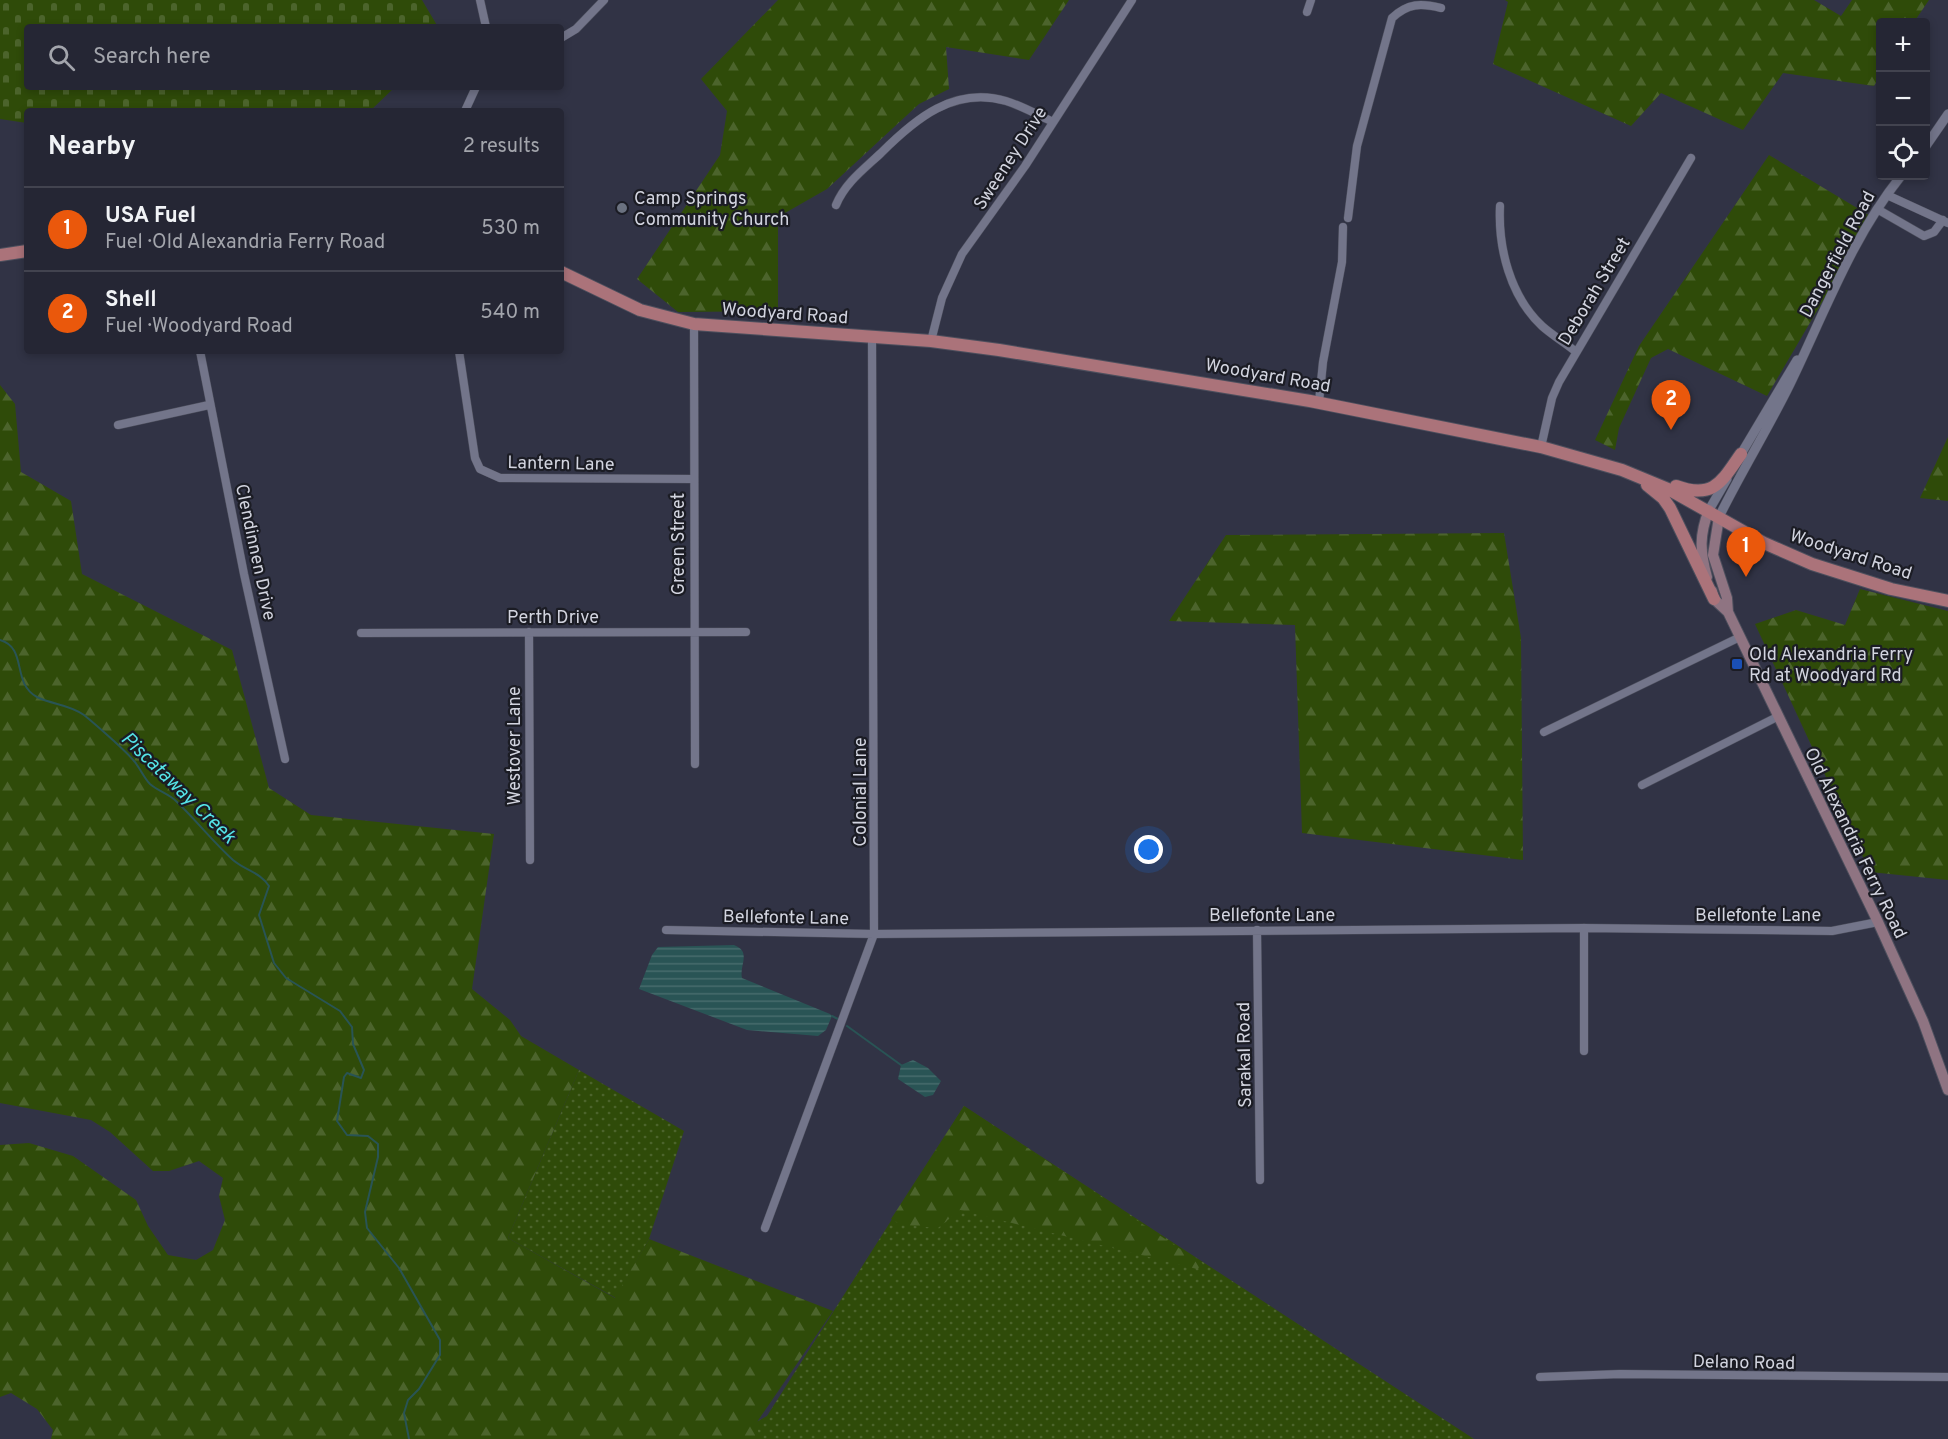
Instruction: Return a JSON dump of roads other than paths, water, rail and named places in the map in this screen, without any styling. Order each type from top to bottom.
[{"type":"main road","points":[[0,255],[24,251]]},
{"type":"main road","name":"Woodyard Road","points":[[564,273],[640,310],[694,324],[931,341],[1173,376],[1319,402],[1541,447],[1631,474],[1714,514],[1764,543],[1812,564],[1891,589],[1948,601]]},
{"type":"main road","points":[[1631,474],[1695,492],[1703,491],[1723,480],[1741,454]]},
{"type":"main road","points":[[1631,474],[1663,498],[1670,508],[1714,599]]},
{"type":"main road","points":[[1714,514],[1703,526],[1700,547],[1714,599]]},
{"type":"main road","name":"Old Alexandria Ferry Road","points":[[1714,514],[1713,555],[1727,598],[1728,612]]},
{"type":"main road","name":"Old Alexandria Ferry Road","points":[[1714,599],[1728,612],[1878,922],[1923,1021],[1948,1090]]},
{"type":"street","points":[[480,0],[485,24]]},
{"type":"street","points":[[564,36],[576,29],[604,0]]},
{"type":"street","name":"Sweeney Drive","points":[[931,341],[942,298],[962,254],[1053,122],[1132,0]]},
{"type":"street","points":[[1307,12],[1311,0]]},
{"type":"street","points":[[1347,218],[1357,146],[1392,18],[1408,6],[1421,3],[1441,8]]},
{"type":"street","points":[[466,108],[475,90]]},
{"type":"street","points":[[836,205],[843,189],[905,130],[934,108],[958,100],[982,98],[1006,101],[1053,122]]},
{"type":"street","points":[[1930,140],[1948,114]]},
{"type":"street","name":"Deborah Street","points":[[1541,447],[1554,391],[1575,351],[1691,158]]},
{"type":"street","name":"Dangerfield Road","points":[[1714,514],[1775,413],[1805,349],[1877,210],[1898,180]]},
{"type":"street","points":[[1877,210],[1924,236],[1934,232],[1945,221],[1887,195]]},
{"type":"street","points":[[1500,206],[1499,226],[1503,251],[1518,295],[1541,325],[1575,351]]},
{"type":"street","points":[[1319,402],[1328,331],[1342,262],[1343,227]]},
{"type":"street","name":"Green Street","points":[[694,324],[695,764]]},
{"type":"street","name":"Colonial Lane","points":[[765,1228],[874,934],[872,337]]},
{"type":"street","name":"Dangerfield Road","points":[[1714,514],[1741,454],[1788,372],[1805,349]]},
{"type":"street","name":"Clendinnen Drive","points":[[200,354],[209,405],[285,759]]},
{"type":"street","name":"Lantern Lane","points":[[459,354],[475,458],[486,473],[500,478],[693,479]]},
{"type":"street","points":[[118,425],[209,405]]},
{"type":"street","name":"Westover Lane","points":[[529,632],[530,860]]},
{"type":"street","name":"Perth Drive","points":[[361,633],[746,632]]},
{"type":"street","points":[[1544,732],[1740,637]]},
{"type":"street","points":[[1642,785],[1777,717]]},
{"type":"street","name":"Bellefonte Lane","points":[[666,930],[874,934],[1584,928],[1832,931],[1878,922]]},
{"type":"street","points":[[1584,928],[1584,1051]]},
{"type":"street","name":"Sarakal Road","points":[[1257,930],[1260,1180]]},
{"type":"street","name":"Delano Road","points":[[1540,1377],[1620,1374],[1948,1377]]},
{"type":"waterway","name":"Piscataway Creek","points":[[0,640],[9,644],[14,650],[21,675],[29,691],[37,697],[84,715],[130,756],[150,784],[176,801],[233,860],[265,881],[269,886],[259,915],[274,963],[286,978],[340,1011],[352,1027],[353,1044],[364,1070],[361,1078],[347,1073],[344,1077],[337,1121],[347,1135],[368,1136],[378,1144],[378,1157],[365,1212],[367,1228],[399,1268],[440,1340],[440,1355],[419,1389],[408,1400],[404,1413],[409,1439]]},
{"type":"waterway","points":[[832,1016],[838,1019]]},
{"type":"waterway","points":[[847,1026],[901,1065]]},
{"type":"place","name":"Camp Springs Community Church","points":[[622,208]]},
{"type":"place","name":"Shell","points":[[1671,430]]},
{"type":"place","name":"USA Fuel","points":[[1746,577]]},
{"type":"place","name":"Old Alexandria Ferry Rd at Woodyard Rd","points":[[1737,664]]}]
